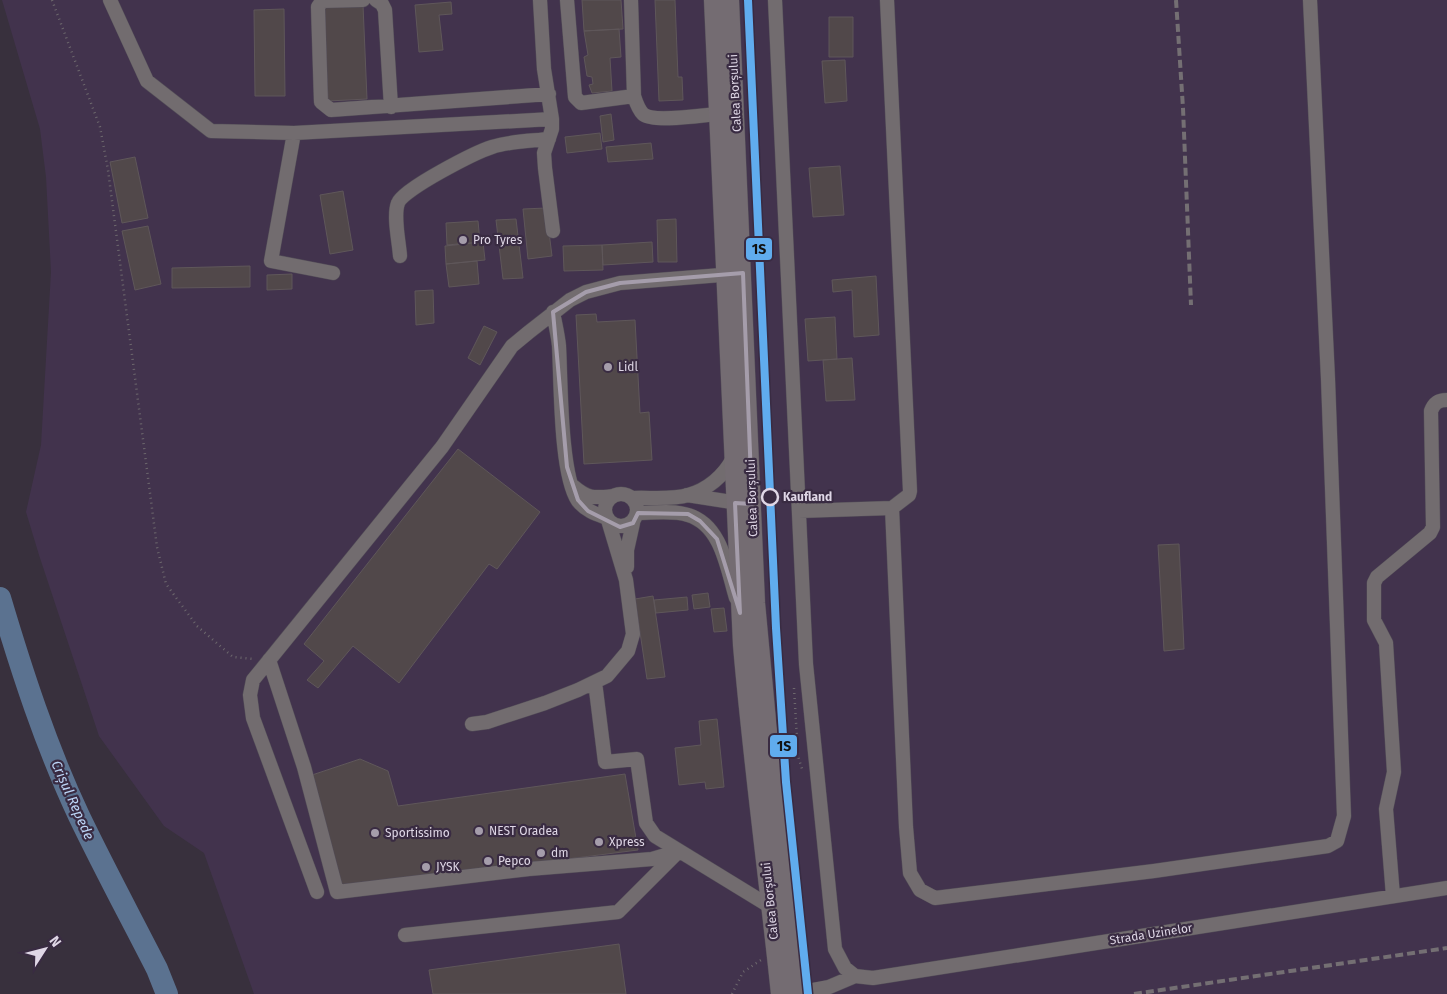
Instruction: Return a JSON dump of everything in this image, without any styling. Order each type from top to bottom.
[{"type":"main road","name":"Calea Borșului","points":[[713,0],[718,114],[734,274],[744,504],[772,785],[797,994]]},
{"type":"main road","name":"Calea Borșului","points":[[730,0],[734,274],[733,458],[744,504],[740,613],[749,725],[780,994]]},
{"type":"street","points":[[110,0],[147,81],[211,131],[294,133],[552,119]]},
{"type":"street","points":[[363,0],[322,1],[318,7],[321,102],[330,110],[549,94]]},
{"type":"street","points":[[376,0],[382,4],[385,10],[391,107]]},
{"type":"street","points":[[540,0],[544,69],[552,119],[549,139],[544,153],[544,168],[553,231]]},
{"type":"street","points":[[567,0],[575,97],[581,103],[634,96]]},
{"type":"street","points":[[631,0],[634,96],[639,109],[645,116],[656,118],[718,114]]},
{"type":"street","points":[[775,0],[806,664],[835,949],[845,968],[855,976],[829,987],[797,994]]},
{"type":"street","points":[[799,511],[892,508],[910,491],[887,0]]},
{"type":"street","points":[[892,508],[907,836],[910,873],[920,890],[935,898],[1154,871],[1328,846],[1337,841],[1344,816],[1327,369],[1310,0]]},
{"type":"street","points":[[294,133],[270,261],[333,273]]},
{"type":"street","points":[[400,256],[396,211],[398,200],[472,154],[494,146],[549,139]]},
{"type":"street","points":[[317,892],[253,718],[250,695],[253,680],[442,447],[512,346],[553,312],[586,292],[620,283],[734,274]]},
{"type":"street","points":[[553,312],[559,343],[564,437],[569,482],[578,500],[588,511],[608,519],[620,527],[624,527],[635,518],[668,513],[688,514],[709,527],[717,539],[740,613]]},
{"type":"street","points":[[1392,896],[1386,809],[1394,772],[1386,643],[1374,620],[1374,583],[1377,577],[1430,533],[1433,526],[1431,411],[1433,404],[1440,400],[1447,400]]},
{"type":"street","points":[[687,495],[710,484],[720,476],[733,458]]},
{"type":"street","points":[[569,482],[583,494],[593,498],[623,494],[636,502],[635,518],[627,550],[626,580]]},
{"type":"street","points":[[632,498],[687,495],[744,504]]},
{"type":"street","points":[[472,724],[487,722],[545,703],[595,682],[607,676],[620,663],[628,651],[633,634],[626,580],[605,510],[606,504],[613,496]]},
{"type":"street","points":[[268,660],[304,767],[337,892],[529,869],[652,859],[679,851]]},
{"type":"street","points":[[595,682],[604,762],[637,759],[646,823],[655,836],[771,907]]},
{"type":"street","points":[[405,935],[618,912],[679,851]]},
{"type":"street","name":"Strada Uzinelor","points":[[855,976],[873,978],[1447,888]]},
{"type":"path","points":[[52,0],[100,127],[110,189],[157,547],[166,584],[197,626],[233,657],[268,660]]},
{"type":"path","points":[[732,994],[743,972],[776,952]]},
{"type":"highlighted area","points":[[743,273],[752,504],[735,503],[740,613],[717,539],[700,521],[688,514],[638,513],[633,523],[620,527],[588,511],[578,500],[567,467],[553,312],[586,292],[620,283]]},
{"type":"shaded area","points":[[2,0],[1447,0],[1447,994],[254,994],[204,853],[164,826],[99,736],[26,512],[41,445],[51,272],[46,177],[40,129]]},
{"type":"building","points":[[582,0],[621,0],[623,29],[584,31]]},
{"type":"building","points":[[655,0],[675,0],[678,77],[682,77],[683,100],[659,101]]},
{"type":"building","points":[[451,2],[452,14],[439,15],[443,50],[419,52],[415,5]]},
{"type":"building","points":[[363,5],[367,99],[328,101],[324,7]]},
{"type":"building","points":[[284,9],[285,96],[255,96],[254,10]]},
{"type":"building","points":[[829,17],[853,17],[853,57],[829,57]]},
{"type":"building","points":[[619,29],[621,57],[610,58],[612,91],[592,93],[589,85],[593,84],[592,77],[587,76],[584,57],[588,55],[584,31]]},
{"type":"building","points":[[845,60],[847,101],[825,103],[822,61]]},
{"type":"building","points":[[611,114],[614,140],[603,142],[600,116]]},
{"type":"building","points":[[600,133],[602,149],[567,153],[565,137]]},
{"type":"building","points":[[651,143],[653,159],[608,162],[606,147]]},
{"type":"building","points":[[135,157],[148,218],[122,223],[110,162]]},
{"type":"building","points":[[840,166],[844,215],[813,217],[809,168]]},
{"type":"building","points":[[343,191],[353,250],[330,254],[320,195]]},
{"type":"building","points":[[546,208],[552,256],[528,259],[523,209]]},
{"type":"building","points":[[516,219],[523,278],[503,279],[496,220]]},
{"type":"building","points":[[676,219],[677,262],[658,262],[657,220]]},
{"type":"building","points":[[478,221],[480,242],[447,245],[446,223]]},
{"type":"building","points":[[148,226],[161,284],[135,290],[122,231]]},
{"type":"building","points":[[483,242],[485,260],[446,264],[445,246]]},
{"type":"building","points":[[652,242],[653,262],[603,265],[602,245]]},
{"type":"building","points":[[602,245],[603,270],[564,271],[563,246]]},
{"type":"building","points":[[477,261],[479,284],[449,287],[446,264]]},
{"type":"building","points":[[250,266],[250,287],[172,288],[172,268]]},
{"type":"building","points":[[292,274],[292,289],[267,290],[267,275]]},
{"type":"building","points":[[876,276],[879,335],[854,337],[852,290],[833,292],[832,280]]},
{"type":"building","points":[[433,290],[434,323],[416,325],[415,291]]},
{"type":"building","name":"Lidl","points":[[596,314],[597,322],[635,320],[640,413],[649,412],[652,460],[584,464],[576,315]]},
{"type":"building","points":[[835,317],[837,359],[808,361],[805,319]]},
{"type":"building","points":[[484,326],[497,332],[480,365],[468,358]]},
{"type":"building","points":[[852,358],[855,400],[826,401],[823,360]]},
{"type":"building","points":[[458,449],[540,512],[497,569],[489,564],[399,683],[353,646],[318,688],[307,680],[324,661],[304,644]]},
{"type":"building","points":[[1179,544],[1184,649],[1164,651],[1158,545]]},
{"type":"building","points":[[708,593],[710,607],[694,609],[692,595]]},
{"type":"building","points":[[653,596],[665,677],[647,679],[635,599]]},
{"type":"building","points":[[687,597],[688,610],[656,613],[654,600]]},
{"type":"building","points":[[724,608],[727,631],[714,632],[711,609]]},
{"type":"building","points":[[717,719],[724,787],[706,789],[705,782],[679,785],[675,748],[701,745],[699,721]]},
{"type":"building","name":"NEST Oradea","points":[[360,759],[388,771],[398,806],[625,774],[638,850],[340,888],[309,776]]},
{"type":"building","points":[[619,944],[626,994],[433,994],[429,970]]},
{"type":"waterway","name":"Crișul Repede","points":[[0,598],[35,709],[67,790],[98,855],[157,969],[167,994]]},
{"type":"railway","points":[[1176,0],[1183,108],[1191,305]]},
{"type":"railway","points":[[1134,994],[1447,948]]},
{"type":"transit line","name":"1S","points":[[748,0],[776,628],[786,782],[808,994]]},
{"type":"place","name":"Pro Tyres","points":[[463,240]]},
{"type":"place","name":"Lidl","points":[[608,367]]},
{"type":"place","name":"Kaufland","points":[[770,497]]},
{"type":"place","name":"NEST Oradea","points":[[479,831]]},
{"type":"place","name":"Sportissimo","points":[[375,833]]},
{"type":"place","name":"Xpress","points":[[599,842]]},
{"type":"place","name":"dm","points":[[541,853]]},
{"type":"place","name":"Pepco","points":[[488,861]]},
{"type":"place","name":"JYSK","points":[[426,867]]}]
